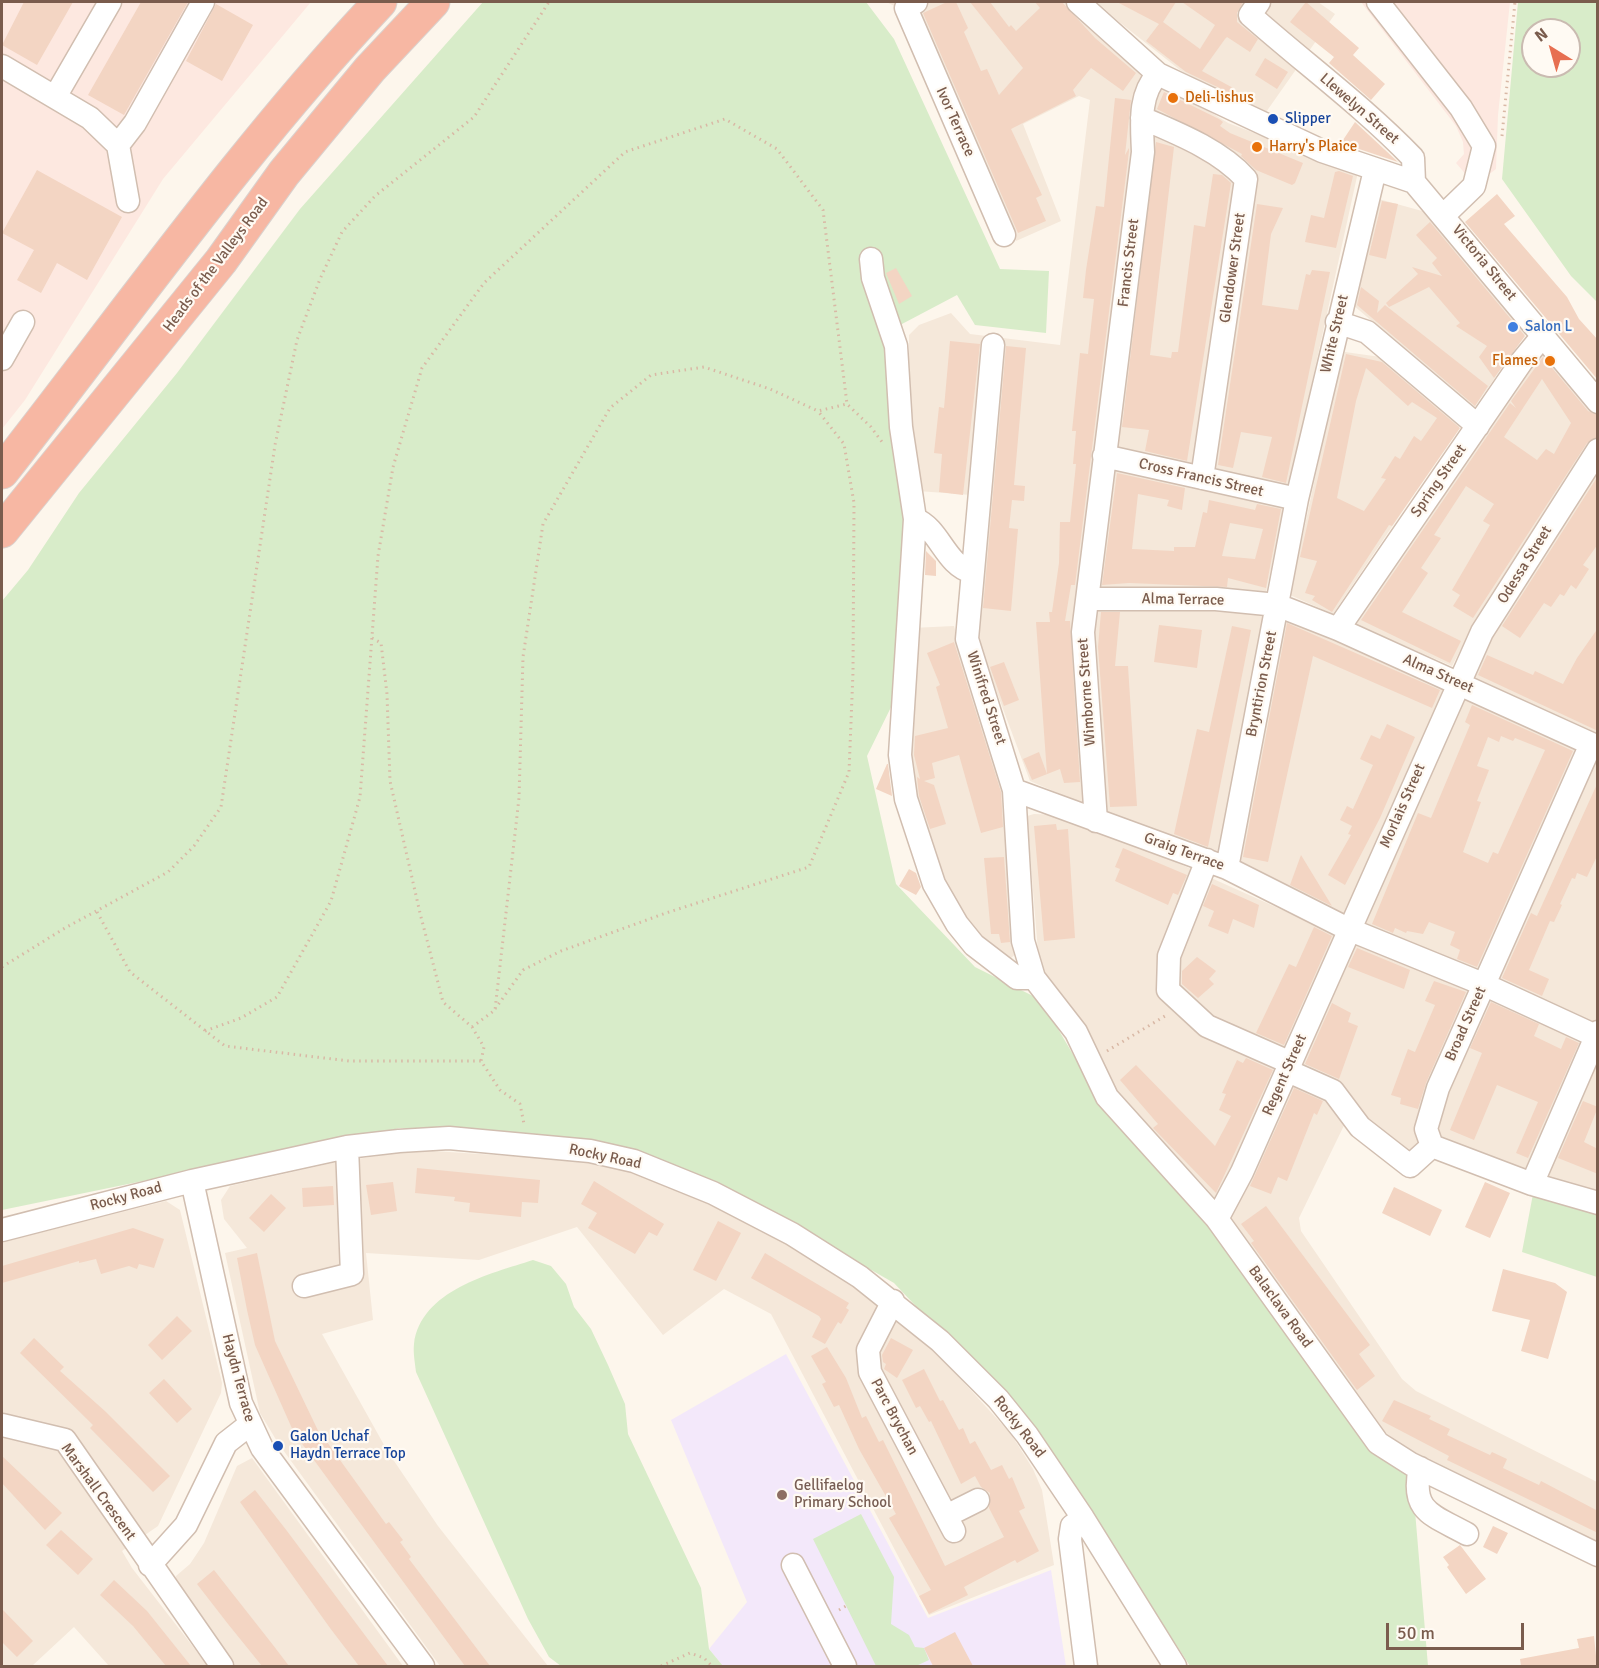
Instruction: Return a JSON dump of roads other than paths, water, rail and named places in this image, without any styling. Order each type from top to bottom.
[{"type":"highway","points":[[2,472],[196,218],[300,90],[380,2]]},
{"type":"highway","name":"Heads of the Valleys Road","points":[[2,531],[214,270],[284,173],[370,69],[434,2]]},
{"type":"street","points":[[55,97],[110,2]]},
{"type":"street","points":[[118,145],[135,123],[203,2]]},
{"type":"street","points":[[1078,2],[1158,74],[1322,152],[1414,182]]},
{"type":"street","name":"Llewelyn Street","points":[[1259,2],[1250,15],[1378,122],[1413,158],[1414,182]]},
{"type":"street","points":[[1378,2],[1461,108],[1484,146],[1474,186],[1444,215]]},
{"type":"street","name":"Ivor Terrace","points":[[911,5],[1004,235]]},
{"type":"street","points":[[2,66],[90,118],[118,145],[128,201]]},
{"type":"street","name":"Francis Street","points":[[1104,456],[1143,152],[1142,118],[1145,95],[1158,74]]},
{"type":"street","name":"Glendower Street","points":[[1142,118],[1172,131],[1231,164],[1246,179],[1202,478]]},
{"type":"street","name":"White Street","points":[[1298,499],[1337,322],[1375,170]]},
{"type":"street","name":"Victoria Street","points":[[1414,182],[1444,215],[1598,402]]},
{"type":"street","points":[[872,259],[873,278],[896,346],[901,427],[915,519],[900,755],[906,800],[934,884],[957,924],[974,945],[1017,978],[1034,978]]},
{"type":"street","points":[[2,359],[23,322]]},
{"type":"street","points":[[1337,322],[1367,332],[1478,426]]},
{"type":"street","name":"Spring Street","points":[[1338,629],[1522,361],[1536,344],[1545,338]]},
{"type":"street","name":"Winifred Street","points":[[993,345],[967,639],[1014,790],[1023,941],[1034,978]]},
{"type":"street","name":"Odessa Street","points":[[1458,683],[1482,632],[1598,450]]},
{"type":"street","name":"Cross Francis Street","points":[[1104,456],[1298,499]]},
{"type":"street","name":"Wimborne Street","points":[[1096,821],[1083,632],[1104,456]]},
{"type":"street","name":"Bryntirion Street","points":[[1298,499],[1277,605],[1217,864],[1169,956],[1168,990],[1207,1026],[1333,1091],[1360,1127],[1410,1166],[1432,1146]]},
{"type":"street","points":[[915,519],[924,523],[960,569],[972,572]]},
{"type":"street","name":"Alma Terrace","points":[[1088,599],[1216,599],[1277,605]]},
{"type":"street","name":"Alma Street","points":[[1277,605],[1338,629],[1594,745]]},
{"type":"street","name":"Morlais Street","points":[[1348,929],[1458,683]]},
{"type":"street","name":"Broad Street","points":[[1432,1146],[1426,1129],[1438,1088],[1483,984],[1594,745]]},
{"type":"street","name":"Graig Terrace","points":[[1014,790],[1217,864],[1348,929],[1483,984],[1597,1035]]},
{"type":"street","name":"Regent Street","points":[[1217,1219],[1242,1172],[1348,929]]},
{"type":"street","name":"Balaclava Road","points":[[1034,978],[1076,1032],[1107,1097],[1217,1219],[1378,1443],[1420,1468],[1598,1555]]},
{"type":"street","points":[[1532,1184],[1597,1035]]},
{"type":"street","name":"Rocky Road","points":[[2,1230],[192,1181],[347,1147],[449,1138],[590,1151],[634,1161],[676,1177],[752,1212],[792,1234],[893,1301],[940,1341],[998,1399],[1040,1453],[1175,1666]]},
{"type":"street","points":[[1432,1146],[1532,1184],[1598,1203]]},
{"type":"street","points":[[304,1286],[352,1274],[347,1147]]},
{"type":"street","name":"Haydn Terrace","points":[[192,1181],[241,1403],[249,1425],[262,1448],[423,1666]]},
{"type":"street","name":"Parc Brychan","points":[[893,1301],[867,1350],[870,1372],[950,1523],[978,1500]]},
{"type":"street","name":"Marshall Crescent","points":[[2,1425],[65,1440],[222,1666]]},
{"type":"street","points":[[150,1565],[186,1525],[226,1443],[249,1425]]},
{"type":"street","points":[[1420,1468],[1416,1491],[1425,1510],[1467,1534]]},
{"type":"street","points":[[1083,1518],[1072,1526],[1070,1539],[1086,1666]]},
{"type":"street","points":[[793,1565],[845,1666]]},
{"type":"place","name":"Deli-lishus","points":[[1173,98]]},
{"type":"place","name":"Slipper","points":[[1273,119]]},
{"type":"place","name":"Harry's Plaice","points":[[1257,147]]},
{"type":"place","name":"Salon L","points":[[1513,327]]},
{"type":"place","name":"Flames","points":[[1550,361]]},
{"type":"place","name":"Galon Uchaf Haydn Terrace Top","points":[[278,1446]]},
{"type":"place","name":"Gellifaelog Primary School","points":[[782,1495]]}]
